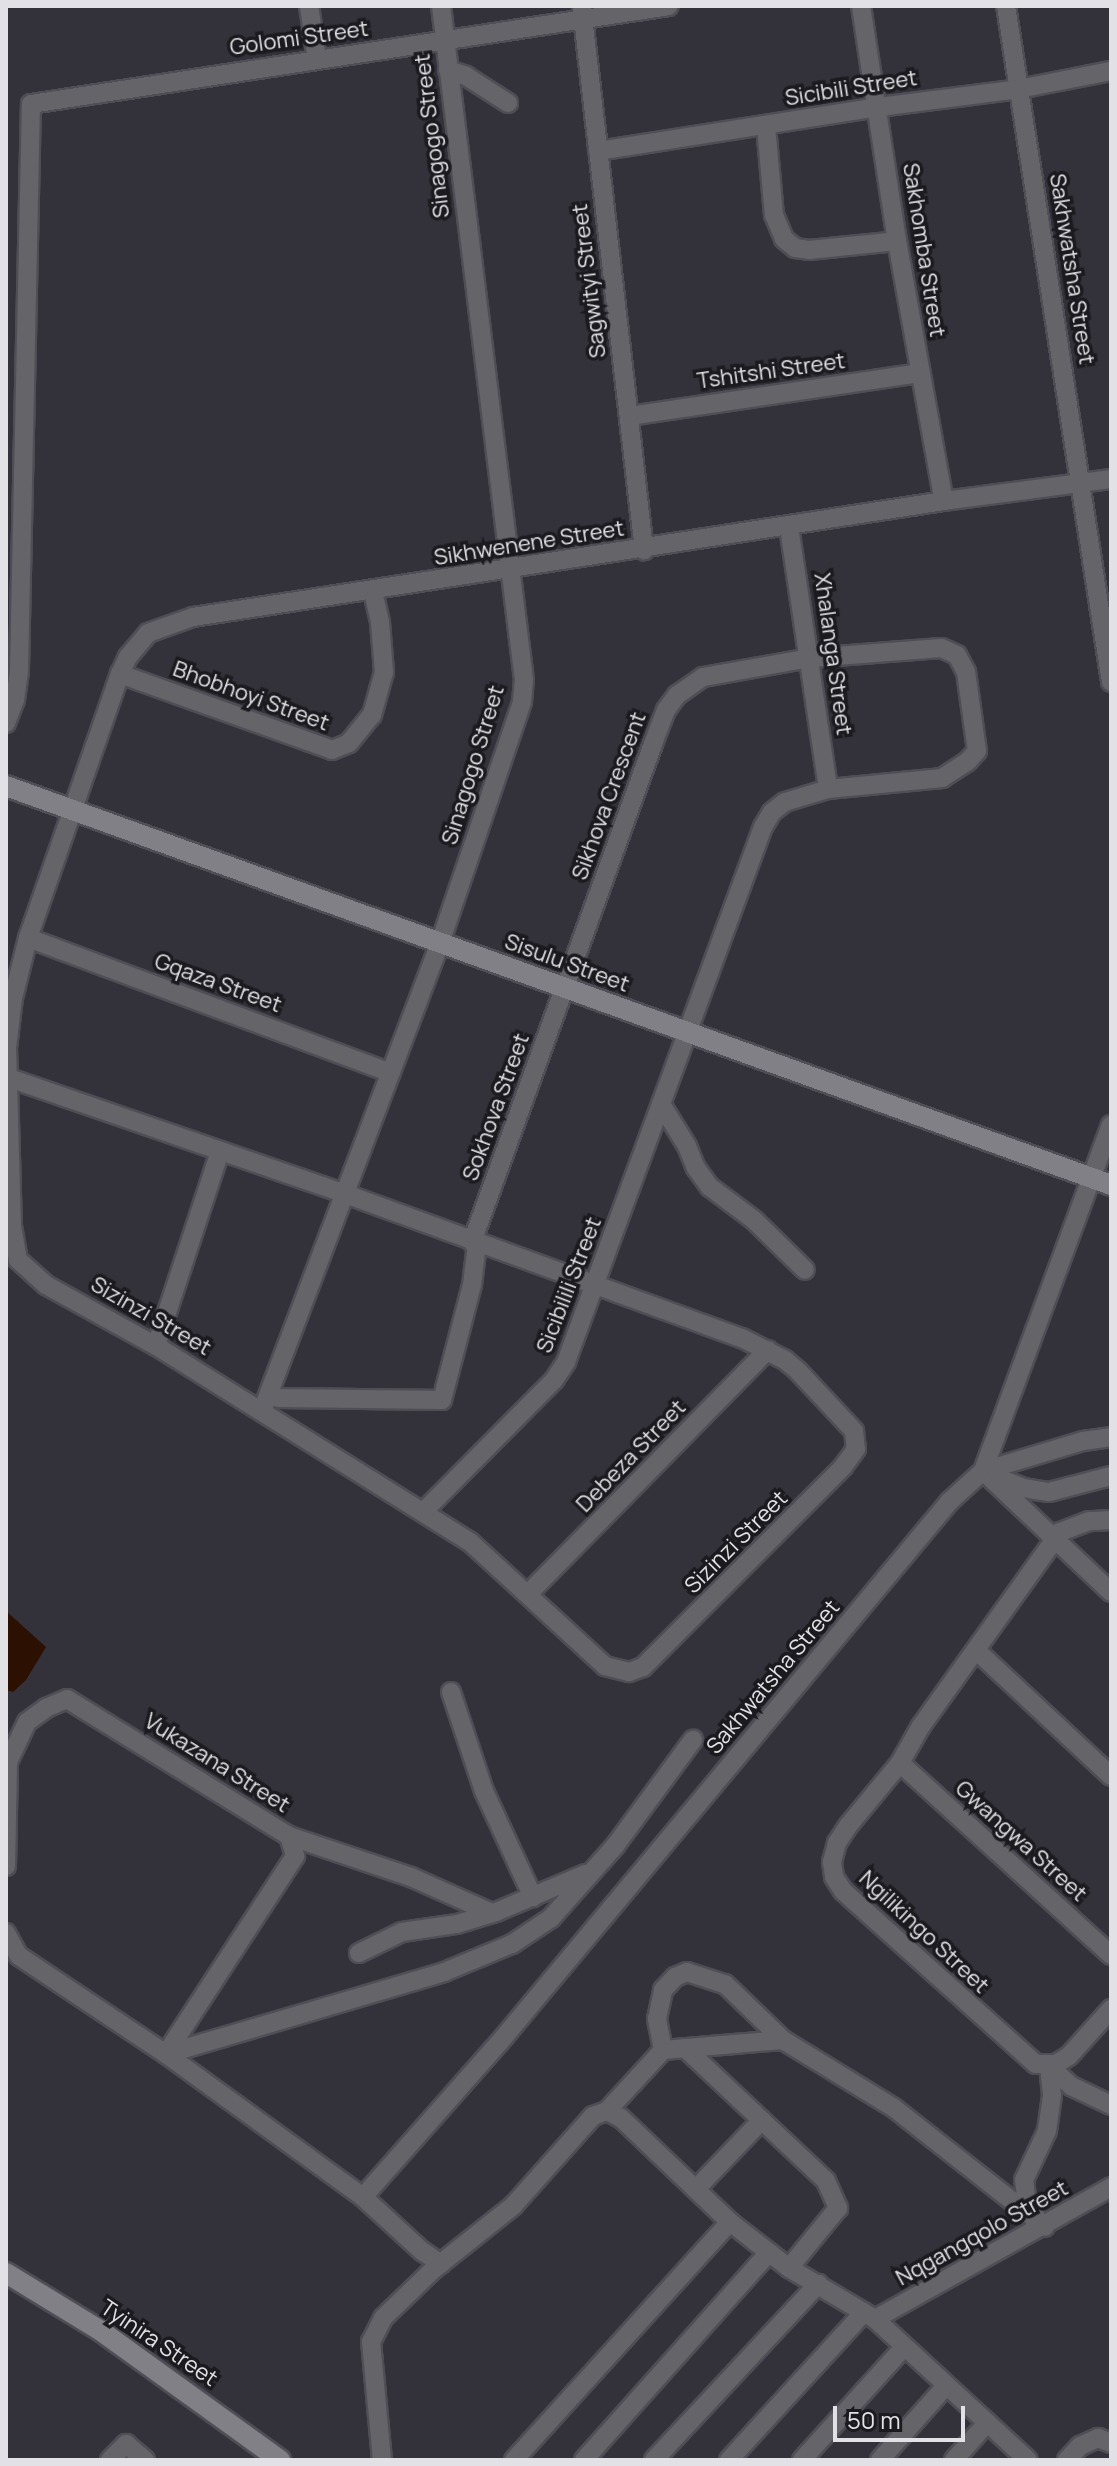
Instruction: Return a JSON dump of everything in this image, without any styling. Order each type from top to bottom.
[{"type":"street","points":[[309,6],[317,59]]},
{"type":"street","name":"Sinagogo Street","points":[[262,1411],[440,943],[522,702],[524,680],[441,6]]},
{"type":"street","name":"Golomi Street","points":[[6,723],[18,688],[31,104],[445,42],[582,12],[669,6]]},
{"type":"street","name":"Sakhomba Street","points":[[861,6],[919,373],[944,501]]},
{"type":"street","name":"Sakhwatsha Street","points":[[1006,6],[1111,682]]},
{"type":"street","name":"Sagwityi Street","points":[[582,12],[644,550]]},
{"type":"street","points":[[448,70],[466,76],[508,103]]},
{"type":"street","name":"Sicibili Street","points":[[598,151],[879,107],[1019,89],[1111,71]]},
{"type":"street","points":[[766,126],[774,215],[784,239],[795,248],[809,250],[897,241]]},
{"type":"street","name":"Tshitshi Street","points":[[629,416],[919,373]]},
{"type":"street","name":"Sikhwenene Street","points":[[73,809],[120,674],[138,643],[159,626],[193,617],[373,592],[944,501],[1111,479]]},
{"type":"street","name":"Xhalanga Street","points":[[789,527],[828,789]]},
{"type":"street","name":"Bhobhoyi Street","points":[[120,674],[332,750],[349,743],[372,715],[384,672],[380,622],[373,592]]},
{"type":"street","name":"Sikhova Crescent","points":[[565,988],[662,721],[677,695],[703,677],[810,658],[941,648],[957,655],[966,672],[977,751],[968,761],[942,778],[828,789],[785,802],[772,812],[763,827],[688,1032]]},
{"type":"street","name":"Sisulu Street","points":[[6,786],[1101,1182]]},
{"type":"street","name":"Sizinzi Street","points":[[9,1078],[343,1193],[768,1350],[798,1371],[854,1431],[856,1449],[832,1478],[643,1667],[629,1672],[605,1666],[498,1564],[424,1511],[156,1346],[46,1285],[18,1260],[12,1227],[9,1078],[9,1027],[28,938],[73,809]]},
{"type":"street","name":"Gqaza Street","points":[[28,938],[391,1073]]},
{"type":"street","name":"Sokhova Street","points":[[278,1398],[442,1400],[472,1285],[474,1243],[565,988]]},
{"type":"street","name":"Sicibilili Street","points":[[424,1511],[554,1380],[566,1362],[688,1032]]},
{"type":"street","points":[[661,1104],[710,1187],[754,1220],[805,1270]]},
{"type":"street","name":"Sakhwatsha Street","points":[[363,2197],[499,2043],[950,1501],[983,1471],[1101,1182],[1111,1125]]},
{"type":"street","points":[[156,1346],[220,1151]]},
{"type":"street","name":"Debeza Street","points":[[528,1594],[768,1350]]},
{"type":"street","points":[[983,1471],[1083,1441],[1111,1437]]},
{"type":"street","points":[[983,1471],[1023,1488],[1049,1492],[1111,1476]]},
{"type":"street","points":[[983,1471],[1111,1592]]},
{"type":"street","points":[[1056,1541],[1060,1532],[1089,1521],[1111,1520]]},
{"type":"street","name":"Ngilikingo Street","points":[[1049,2066],[1036,2064],[1023,2056],[843,1891],[834,1877],[832,1862],[837,1843],[900,1763],[921,1726],[1056,1541]]},
{"type":"street","points":[[977,1651],[1111,1776]]},
{"type":"street","points":[[451,1692],[484,1791],[533,1897]]},
{"type":"street","name":"Vukazana Street","points":[[6,1866],[8,1762],[27,1722],[67,1699],[289,1836],[295,1856],[166,2054]]},
{"type":"street","points":[[166,2054],[444,1972],[512,1944],[551,1918],[597,1866],[693,1740]]},
{"type":"street","name":"Gwangwa Street","points":[[900,1763],[1111,1955]]},
{"type":"street","points":[[289,1836],[411,1877],[492,1913]]},
{"type":"street","points":[[359,1953],[402,1932],[457,1924],[492,1913],[597,1866]]},
{"type":"street","points":[[6,1933],[19,1956],[166,2054],[363,2197],[441,2264]]},
{"type":"street","points":[[663,2050],[657,2019],[663,1990],[675,1977],[687,1972],[725,1984],[783,2040],[894,2108],[1045,2227]]},
{"type":"street","points":[[1049,2066],[1069,2056],[1111,2009]]},
{"type":"street","points":[[382,2460],[371,2342],[383,2318],[441,2264],[513,2206],[593,2116],[607,2111],[663,2050],[783,2040]]},
{"type":"street","points":[[685,2048],[826,2181],[838,2208],[789,2268]]},
{"type":"street","points":[[1049,2066],[1071,2086],[1111,2105]]},
{"type":"street","points":[[1045,2227],[1027,2207],[1024,2180],[1047,2131],[1052,2095],[1049,2066]]},
{"type":"street","points":[[607,2111],[621,2118],[730,2222],[789,2268],[870,2316],[1028,2460]]},
{"type":"street","points":[[696,2189],[762,2120]]},
{"type":"street","name":"Nqgangqolo Street","points":[[729,2460],[870,2316],[1045,2227],[1111,2187]]},
{"type":"street","points":[[514,2460],[730,2222]]},
{"type":"street","points":[[584,2460],[769,2252]]},
{"type":"street","name":"Tyinira Street","points":[[6,2273],[113,2339],[280,2460]]},
{"type":"street","points":[[654,2460],[818,2284]]},
{"type":"street","points":[[802,2460],[904,2347]]},
{"type":"street","points":[[880,2460],[946,2386]]},
{"type":"street","points":[[954,2460],[987,2423]]},
{"type":"street","points":[[1067,2460],[1080,2446],[1098,2438],[1111,2443]]},
{"type":"street","points":[[110,2460],[126,2444],[145,2460]]},
{"type":"shaded area","points":[[6,1611],[46,1647],[26,1680],[13,1692],[6,1690]]}]
